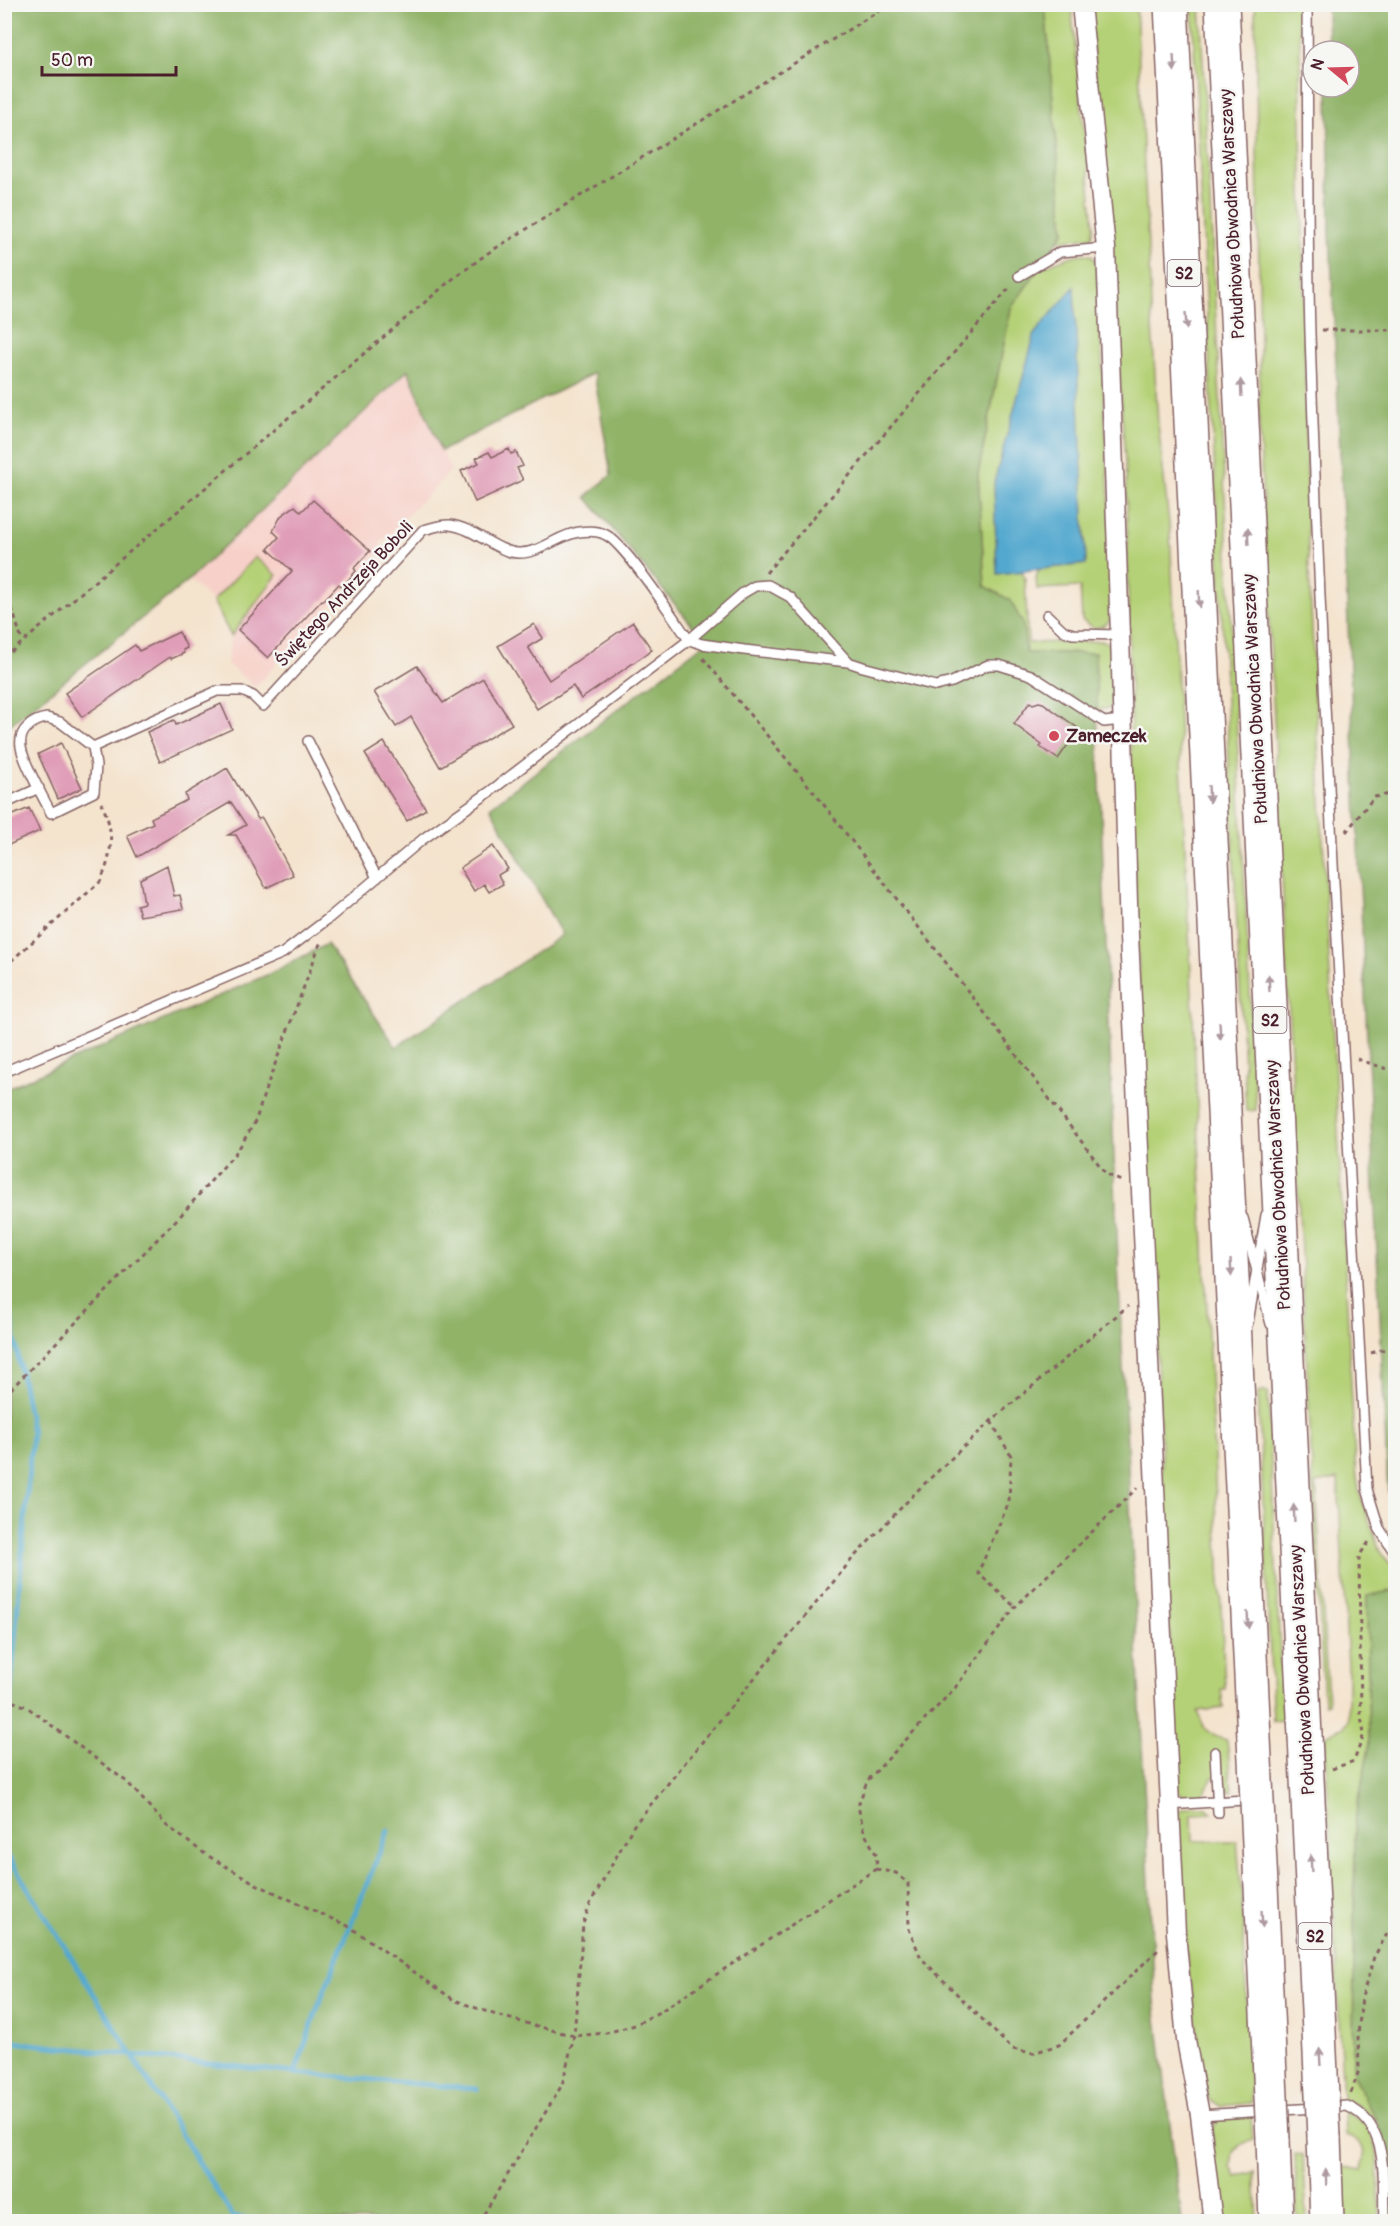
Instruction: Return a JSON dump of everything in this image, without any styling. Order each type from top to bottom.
[{"type":"highway","name":"S2","points":[[1172,4],[1276,2222]]},
{"type":"highway","name":"Południowa Obwodnica Warszawy","points":[[1222,4],[1328,2222]]},
{"type":"street","points":[[1081,4],[1106,248],[1129,936],[1176,1933],[1186,2040],[1200,2115],[1213,2222]]},
{"type":"lane","points":[[1307,4],[1310,330],[1331,849],[1367,1489],[1379,1528],[1395,1555]]},
{"type":"lane","points":[[1019,276],[1060,252],[1106,248]]},
{"type":"lane","name":"Świętego Andrzeja Boboli","points":[[93,747],[217,691],[242,691],[253,696],[262,706],[423,530],[449,525],[472,531],[510,552],[520,553],[577,532],[592,531],[606,534],[627,556],[688,640]]},
{"type":"lane","points":[[4,1072],[282,953],[329,918],[423,839],[488,793],[688,640],[743,593],[755,586],[768,585],[790,597],[848,662]]},
{"type":"lane","points":[[1047,615],[1064,631],[1073,634],[1082,636],[1120,635]]},
{"type":"lane","points":[[688,640],[744,650],[848,662],[863,668],[936,686],[988,666],[999,665],[1031,675],[1104,722],[1122,720]]},
{"type":"lane","points":[[40,719],[54,719],[93,747],[96,766],[94,792],[51,813],[21,748],[23,732],[40,719]]},
{"type":"lane","points":[[308,741],[377,878]]},
{"type":"lane","points":[[4,804],[39,788]]},
{"type":"lane","points":[[1269,1192],[1276,1147]]},
{"type":"lane","points":[[1226,1151],[1237,1194]]},
{"type":"lane","points":[[1246,1336],[1268,1203]]},
{"type":"lane","points":[[1240,1205],[1274,1335]]},
{"type":"lane","points":[[1277,1346],[1288,1390]]},
{"type":"lane","points":[[1237,1391],[1245,1347]]},
{"type":"lane","points":[[1215,1752],[1218,1813]]},
{"type":"lane","points":[[1169,1805],[1244,1800]]},
{"type":"lane","points":[[1200,2115],[1347,2106],[1366,2117],[1381,2148],[1384,2222]]},
{"type":"path","points":[[4,658],[450,281],[488,253],[890,4]]},
{"type":"path","points":[[755,586],[1019,276]]},
{"type":"path","points":[[1310,330],[1395,330]]},
{"type":"path","points":[[4,582],[22,641]]},
{"type":"path","points":[[688,640],[818,796],[1106,1174],[1141,1191]]},
{"type":"path","points":[[4,968],[100,882],[107,867],[112,837],[106,814],[94,792]]},
{"type":"path","points":[[1331,849],[1374,797],[1395,792]]},
{"type":"path","points":[[4,1396],[182,1215],[238,1150],[256,1120],[329,918]]},
{"type":"path","points":[[1344,1054],[1395,1072]]},
{"type":"path","points":[[479,2222],[562,2085],[574,2036],[583,1924],[590,1904],[634,1825],[853,1558],[921,1487],[991,1422],[1146,1290]]},
{"type":"path","points":[[1360,1356],[1395,1346]]},
{"type":"path","points":[[991,1422],[1011,1456],[1009,1502],[978,1573],[1015,1607]]},
{"type":"path","points":[[876,1869],[877,1856],[864,1832],[858,1806],[867,1781],[954,1688],[1015,1607],[1155,1470]]},
{"type":"path","points":[[1332,1769],[1354,1761],[1364,1734],[1361,1717],[1359,1556],[1379,1528]]},
{"type":"path","points":[[4,1698],[27,1707],[127,1782],[167,1826],[214,1859],[258,1885],[350,1927],[454,2001],[496,2016],[574,2036],[606,2034],[635,2025],[661,2012],[876,1869],[896,1873],[908,1883],[909,1929],[921,1958],[1012,2049],[1033,2053],[1059,2045],[1176,1933]]},
{"type":"path","points":[[1347,2106],[1359,2070],[1358,2035],[1362,1997],[1374,1957],[1395,1919]]},
{"type":"shaded area","points":[[409,370],[441,451],[451,470],[380,544],[384,548],[255,687],[227,664],[231,636],[213,601],[189,580]]},
{"type":"green space","points":[[5,5],[1045,5],[1064,232],[1011,308],[978,474],[985,586],[1010,600],[1023,624],[1026,653],[1095,653],[1119,1287],[1155,2002],[1182,2221],[5,2221],[5,1089],[269,974],[327,944],[396,1047],[562,935],[490,807],[706,642],[586,497],[611,475],[594,373],[441,451],[408,370],[189,580],[5,729]]},
{"type":"green space","points":[[1045,5],[1071,5],[1094,226],[1092,237],[1057,241],[1064,232]]},
{"type":"green space","points":[[1089,5],[1136,5],[1158,424],[1170,532],[1225,1689],[1221,1689],[1223,1708],[1198,1711],[1207,1731],[1227,1740],[1232,1792],[1227,1790],[1220,1776],[1212,1778],[1205,1792],[1194,1797],[1183,1795],[1177,1790],[1133,845],[1126,477],[1114,286]]},
{"type":"green space","points":[[1192,5],[1200,5],[1256,1110],[1246,1111]]},
{"type":"green space","points":[[1255,5],[1299,5],[1308,551],[1355,1461],[1359,1492],[1380,1552],[1395,1569],[1395,1590],[1367,1596],[1369,1748],[1355,1820],[1353,2075],[1377,2122],[1361,2107],[1343,2099],[1325,1735],[1343,1728],[1348,1721],[1348,1666],[1338,1479],[1316,1483],[1328,1703],[1324,1704],[1259,421]]},
{"type":"green space","points":[[1327,5],[1396,5],[1395,1496],[1388,1492],[1330,234],[1328,99],[1361,99],[1361,39],[1328,39]]},
{"type":"green space","points":[[1075,255],[1092,256],[1097,264],[1115,608],[1106,624],[1094,628],[1082,620],[1080,587],[1037,589],[1036,578],[1039,569],[1086,564],[1074,288],[1035,333],[994,483],[997,574],[1021,571],[1025,578],[1028,643],[1104,641],[1114,647],[1115,707],[1097,710],[1095,653],[1026,653],[1023,624],[985,587],[978,474],[1011,308],[1039,268]]},
{"type":"green space","points":[[255,557],[277,575],[231,636],[213,601]]},
{"type":"green space","points":[[1258,1392],[1268,1392],[1283,1720],[1273,1721]]},
{"type":"green space","points":[[1395,1590],[1395,2221],[1388,2221],[1377,2122],[1353,2075],[1355,1820],[1369,1748],[1367,1596]]},
{"type":"green space","points":[[1193,1806],[1207,1808],[1212,1813],[1192,1814],[1193,1841],[1237,1841],[1242,1900],[1251,2103],[1220,2106],[1209,2099],[1206,2092],[1183,1932],[1179,1813]]},
{"type":"green space","points":[[1344,2111],[1369,2125],[1378,2156],[1380,2221],[1345,2221],[1342,2167],[1362,2170],[1364,2152],[1357,2140],[1345,2136]]},
{"type":"green space","points":[[1251,2116],[1253,2140],[1243,2143],[1233,2151],[1231,2167],[1236,2177],[1255,2172],[1258,2221],[1218,2221],[1212,2130],[1218,2121],[1223,2119]]},
{"type":"green space","points":[[1295,2154],[1303,2155],[1307,2221],[1297,2221]]},
{"type":"water","points":[[1074,287],[1086,564],[997,574],[994,483],[1035,333]]},
{"type":"building","points":[[509,449],[511,454],[516,452],[523,466],[517,468],[523,480],[475,502],[461,471],[479,463],[476,458],[489,452],[492,457]]},
{"type":"building","points":[[313,500],[370,551],[354,568],[356,571],[342,587],[339,584],[322,600],[268,658],[238,630],[292,571],[268,549],[279,537],[273,531],[281,516],[295,506],[301,512]]},
{"type":"building","points":[[633,622],[652,650],[581,699],[573,686],[537,709],[498,646],[534,624],[543,638],[528,647],[549,680]]},
{"type":"building","points":[[179,632],[187,648],[183,650],[184,653],[171,659],[170,657],[82,717],[65,693],[135,645],[139,651]]},
{"type":"building","points":[[417,666],[443,703],[483,678],[512,724],[440,767],[411,717],[396,727],[374,692]]},
{"type":"building","name":"Zameczek","points":[[1030,702],[1043,703],[1079,729],[1058,759],[1040,747],[1042,745],[1014,724]]},
{"type":"building","points":[[221,704],[232,729],[160,762],[147,732],[174,720],[176,725]]},
{"type":"building","points":[[384,742],[426,809],[407,821],[365,754]]},
{"type":"building","points":[[61,743],[82,788],[58,799],[38,754]]},
{"type":"building","points":[[227,768],[258,819],[262,818],[293,875],[266,888],[236,835],[228,835],[246,825],[231,802],[137,857],[127,835],[153,823],[151,818],[187,800],[185,794]]},
{"type":"building","points":[[29,808],[40,831],[4,847],[4,819]]},
{"type":"building","points":[[493,846],[508,869],[498,875],[503,884],[489,892],[484,884],[474,891],[460,868]]},
{"type":"building","points":[[167,865],[174,896],[180,895],[183,909],[140,916],[137,905],[144,903],[140,879]]},
{"type":"waterway","points":[[4,1281],[32,1433],[4,1772]]},
{"type":"waterway","points":[[295,2073],[319,2004],[388,1831]]},
{"type":"waterway","points":[[4,1850],[233,2217],[263,2222]]},
{"type":"waterway","points":[[4,2041],[295,2073],[477,2089]]},
{"type":"place","name":"Zameczek","points":[[1054,736]]}]
